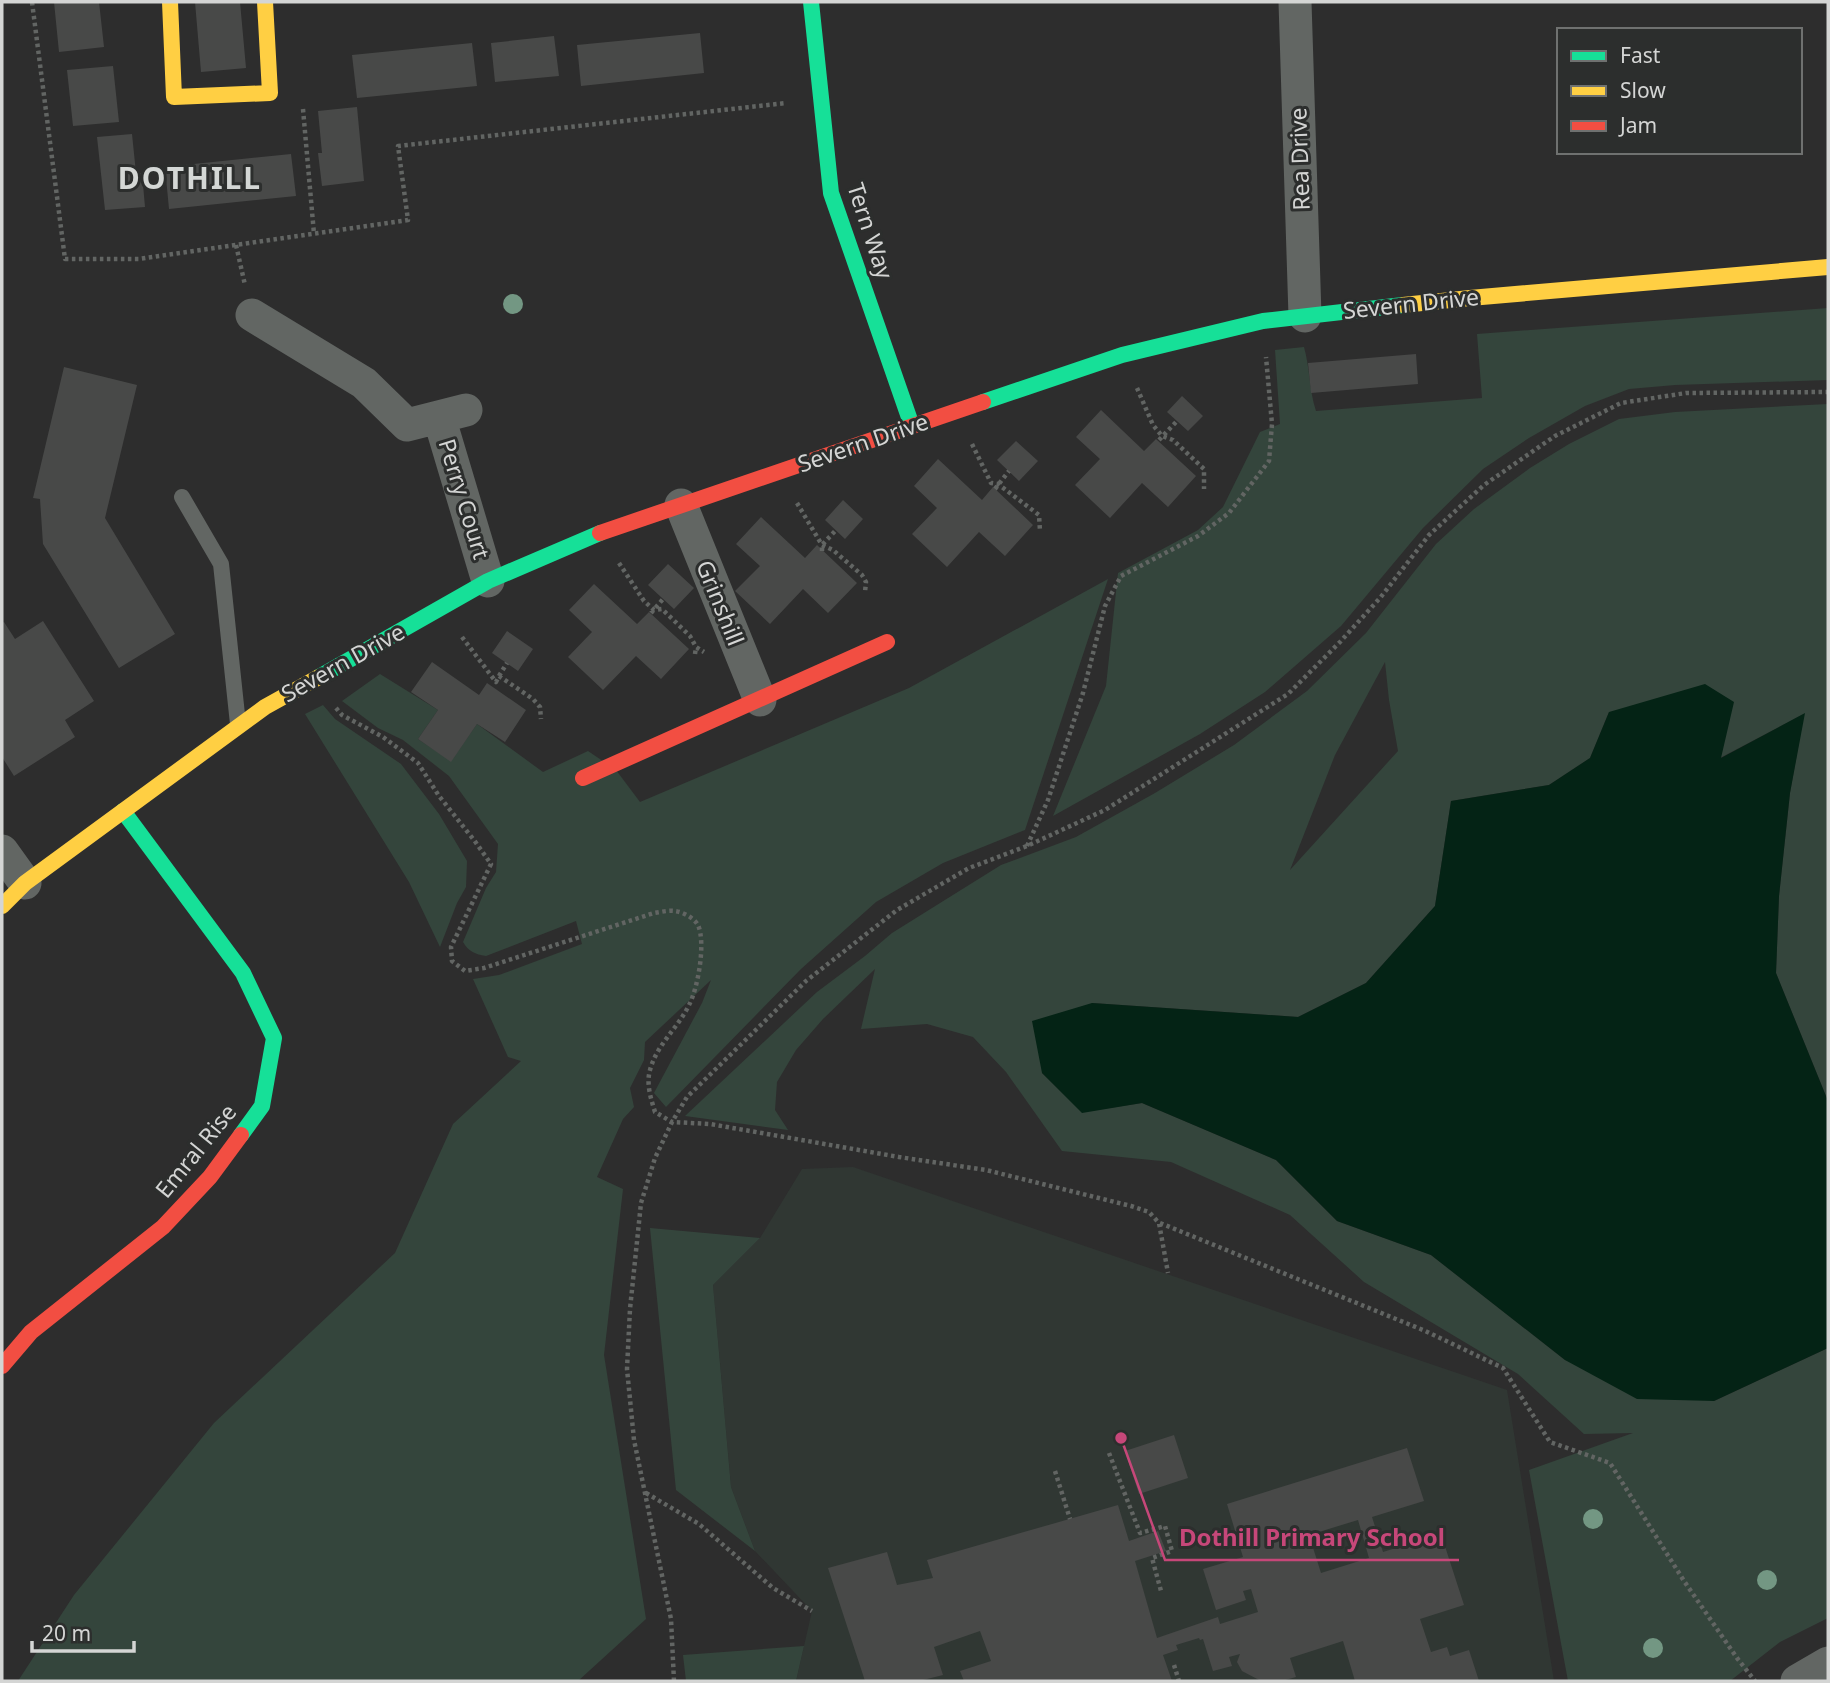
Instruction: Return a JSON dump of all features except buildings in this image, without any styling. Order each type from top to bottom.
[{"type":"street","points":[[170,2],[174,97],[270,93],[265,2]]},
{"type":"street","name":"Tern Way","points":[[811,2],[831,193],[912,426]]},
{"type":"street","name":"Rea Drive","points":[[1295,2],[1305,316]]},
{"type":"street","name":"Severn Drive","points":[[2,906],[25,883],[265,707],[488,581],[599,533],[1122,355],[1263,321],[1482,297],[1828,267]]},
{"type":"street","name":"Perry Court","points":[[252,315],[364,383],[407,425],[453,414],[488,581]]},
{"type":"street","name":"Grinshill","points":[[681,505],[760,701]]},
{"type":"street","points":[[583,778],[887,642]]},
{"type":"street","name":"Emral Rise","points":[[2,1366],[31,1332],[163,1227],[210,1177],[262,1106],[274,1038],[243,973],[123,811]]},
{"type":"street","points":[[2,851],[25,883]]},
{"type":"street","points":[[1797,1681],[1828,1663]]},
{"type":"lane","points":[[182,497],[221,564],[238,726]]},
{"type":"path","points":[[32,2],[65,259],[139,258],[408,220],[398,146],[821,99]]},
{"type":"path","points":[[270,93],[303,101],[314,234]]},
{"type":"path","points":[[1027,846],[1048,800],[1083,693],[1105,606],[1121,576],[1198,536],[1229,513],[1269,461],[1272,424],[1263,321]]},
{"type":"path","points":[[1122,355],[1160,438]]},
{"type":"path","points":[[674,1681],[671,1619],[634,1440],[627,1369],[641,1203],[655,1158],[687,1097],[806,981],[897,910],[969,868],[1027,846],[1105,810],[1288,694],[1372,607],[1429,535],[1484,485],[1555,436],[1621,403],[1686,393],[1828,392]]},
{"type":"path","points":[[956,412],[991,483],[1039,515],[1040,531]]},
{"type":"path","points":[[1160,438],[1177,421]]},
{"type":"path","points":[[1160,438],[1173,440],[1204,469],[1204,489]]},
{"type":"path","points":[[997,487],[1009,471]]},
{"type":"path","points":[[779,472],[822,548]]},
{"type":"path","points":[[822,548],[836,530]]},
{"type":"path","points":[[599,533],[653,612]]},
{"type":"path","points":[[822,548],[833,550],[862,575],[866,582],[865,592]]},
{"type":"path","points":[[653,612],[663,599]]},
{"type":"path","points":[[441,608],[494,684],[507,663]]},
{"type":"path","points":[[653,612],[662,608],[690,636],[696,647],[707,654]]},
{"type":"path","points":[[695,654],[696,647]]},
{"type":"path","points":[[499,676],[533,699],[540,707],[541,719]]},
{"type":"path","points":[[312,680],[342,715],[383,737],[418,763],[439,796],[491,864],[451,947],[452,961],[465,971],[484,968],[654,913],[673,910],[687,915],[697,924],[701,945],[699,973],[689,1004],[656,1052],[649,1073],[649,1095],[655,1112],[672,1122],[710,1124],[986,1170],[1131,1206],[1149,1212],[1159,1223],[1410,1325],[1503,1368],[1549,1442],[1610,1463],[1684,1581],[1755,1681]]},
{"type":"path","points":[[1159,1223],[1168,1273]]},
{"type":"path","points":[[1109,1453],[1140,1532],[1165,1526],[1172,1551],[1152,1558],[1161,1591]]},
{"type":"path","points":[[1055,1471],[1070,1519]]},
{"type":"path","points":[[645,1493],[699,1524],[772,1588],[812,1611]]},
{"type":"path","points":[[1174,1665],[1179,1681]]},
{"type":"shaded area","points":[[1828,308],[1828,380],[1629,389],[1585,406],[1529,438],[1483,469],[1423,528],[1341,626],[1265,692],[1200,734],[1053,816],[1106,686],[1118,573],[1198,530],[1223,507],[1260,432],[1280,424],[1275,350],[1304,347],[1316,411],[1482,398],[1477,334]]},
{"type":"shaded area","points":[[1828,404],[1828,1101],[1776,973],[1779,896],[1790,793],[1804,714],[1720,758],[1609,712],[1590,758],[1549,785],[1451,801],[1435,906],[1366,983],[1298,1017],[1092,1003],[1042,1073],[1082,1112],[1142,1103],[1276,1160],[1337,1221],[1431,1255],[1565,1360],[1714,1401],[1828,1348],[1828,1618],[1780,1642],[1730,1681],[1568,1681],[1529,1470],[1633,1433],[1584,1434],[1518,1374],[1364,1282],[1290,1215],[1171,1162],[1062,1151],[1006,1072],[973,1037],[927,1024],[861,1029],[875,969],[823,1019],[796,1050],[777,1082],[775,1110],[788,1130],[685,1116],[817,992],[892,933],[1001,865],[1076,837],[1155,793],[1234,745],[1307,691],[1366,633],[1436,544],[1474,509],[1530,468],[1569,444],[1619,419],[1675,412]],"holes":[[[1385,662],[1398,751],[1290,870],[1335,755]]]},
{"type":"shaded area","points":[[1108,579],[1025,830],[943,863],[876,902],[801,969],[666,1107],[654,1093],[702,1003],[711,980],[645,1042],[644,1060],[630,1088],[634,1107],[623,1119],[597,1177],[623,1189],[604,1355],[646,1619],[578,1681],[18,1681],[74,1595],[214,1423],[395,1253],[453,1124],[521,1061],[508,1057],[473,979],[499,975],[582,944],[576,921],[486,956],[468,948],[463,942],[486,888],[496,872],[498,844],[449,776],[403,740],[378,728],[342,701],[380,674],[438,710],[418,739],[451,761],[477,724],[543,772],[588,751],[616,770],[640,802],[909,688]]},
{"type":"shaded area","points":[[1705,684],[1734,702],[1721,758],[1805,713],[1790,793],[1779,896],[1776,973],[1828,1101],[1828,1348],[1714,1401],[1637,1399],[1565,1360],[1431,1255],[1337,1221],[1276,1160],[1142,1103],[1082,1113],[1042,1073],[1032,1021],[1092,1003],[1298,1017],[1366,983],[1435,906],[1451,801],[1549,785],[1590,758],[1609,712]]},
{"type":"shaded area","points":[[323,705],[335,719],[401,764],[439,814],[467,861],[466,887],[440,947],[409,882],[305,714]]},
{"type":"shaded area","points":[[853,1167],[1507,1390],[1554,1681],[796,1681],[812,1611],[755,1551],[731,1487],[713,1285],[760,1238],[802,1169]]},
{"type":"shaded area","points":[[650,1228],[760,1238],[713,1285],[731,1487],[755,1551],[676,1490]]},
{"type":"shaded area","points":[[804,1646],[796,1681],[686,1681],[683,1655]]},
{"type":"traffic: fast","points":[[811,2],[831,193],[912,426]]},
{"type":"traffic: fast","points":[[983,402],[1122,355],[1263,321],[1403,305]]},
{"type":"traffic: fast","points":[[319,677],[488,581],[600,533]]},
{"type":"traffic: fast","points":[[123,811],[243,973],[274,1038],[262,1106],[241,1135]]},
{"type":"traffic: slow","points":[[170,2],[174,97],[270,93],[265,2]]},
{"type":"traffic: slow","points":[[1403,305],[1828,267]]},
{"type":"traffic: slow","points":[[2,906],[25,883],[265,707],[319,677]]},
{"type":"traffic: jam","points":[[600,533],[983,402]]},
{"type":"traffic: jam","points":[[583,778],[887,642]]},
{"type":"traffic: jam","points":[[2,1366],[31,1332],[163,1227],[210,1177],[241,1135]]},
{"type":"place","name":"Dothill Primary School","points":[[1121,1438]]},
{"type":"district","name":"DOTHILL","points":[[190,179]]}]
